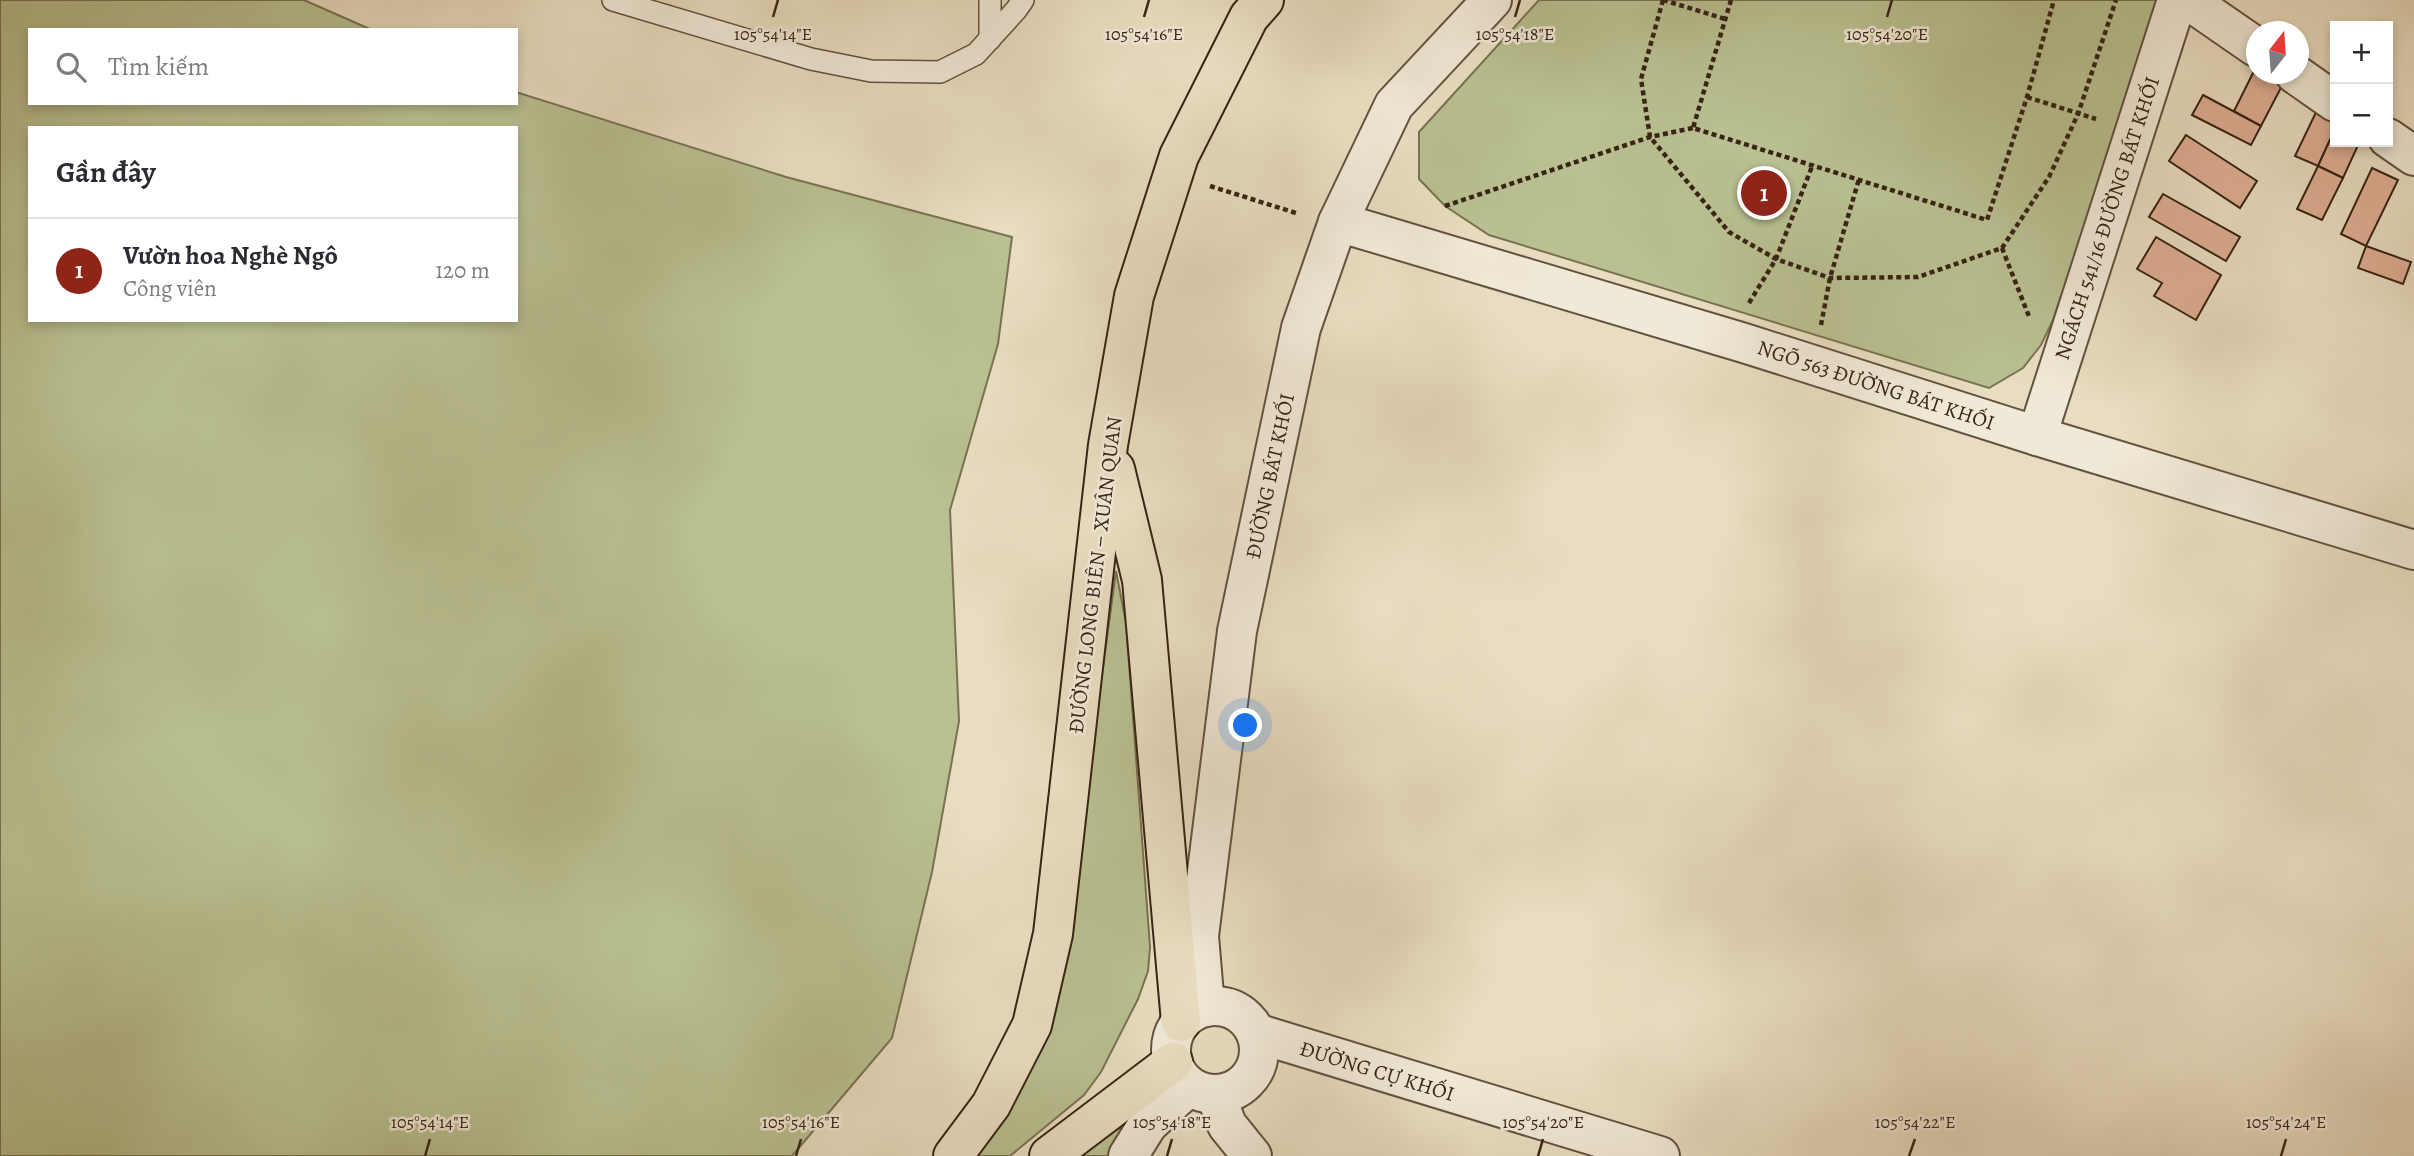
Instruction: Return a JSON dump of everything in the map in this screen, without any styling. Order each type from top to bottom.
[{"type":"main road","name":"ĐƯỜNG LONG BIÊN – XUÂN QUAN","points":[[953,1156],[991,1105],[1032,1025],[1053,934],[1108,445],[1134,296],[1179,156],[1249,17],[1264,0]]},
{"type":"main road","points":[[1108,445],[1142,580],[1193,1014]]},
{"type":"main road","points":[[1049,1156],[1193,1081]]},
{"type":"street","name":"ĐƯỜNG BÁT KHỐI","points":[[1193,1014],[1199,936],[1237,631],[1301,328],[1321,219],[1394,105],[1492,0]]},
{"type":"street","name":"NGÁCH 541/16 ĐƯỜNG BÁT KHỐI","points":[[2037,436],[2177,0]]},
{"type":"street","points":[[2188,0],[2246,40]]},
{"type":"street","points":[[2309,84],[2330,98]]},
{"type":"street","points":[[2393,141],[2414,156]]},
{"type":"street","name":"NGÕ 563 ĐƯỜNG BÁT KHỐI","points":[[1321,219],[1744,343],[2037,436],[2414,550]]},
{"type":"street","points":[[1193,1081],[1231,1092],[1244,1085],[1253,1075],[1259,1058],[1256,1033],[1240,1013],[1223,1006],[1193,1014],[1170,1048],[1193,1081],[1251,1156]]},
{"type":"street","name":"ĐƯỜNG CỰ KHỐI","points":[[1256,1033],[1589,1146],[1660,1156]]},
{"type":"street","points":[[1128,1156],[1147,1124],[1193,1081]]},
{"type":"lane","points":[[613,0],[811,59],[871,71],[940,72],[976,54],[1023,0]]},
{"type":"lane","points":[[989,0],[989,38]]},
{"type":"path","points":[[1725,19],[1663,0],[1641,79],[1650,137],[1729,232],[1776,259],[1830,278],[1918,277],[2002,248],[2049,177],[2078,114],[2116,0]]},
{"type":"path","points":[[1693,128],[1731,0]]},
{"type":"path","points":[[1445,206],[1650,137],[1693,128],[1987,220],[2027,97],[2054,0]]},
{"type":"path","points":[[2027,97],[2105,122]]},
{"type":"path","points":[[1744,313],[1776,259],[1813,164]]},
{"type":"path","points":[[1819,336],[1830,278],[1859,179]]},
{"type":"path","points":[[1198,182],[1321,219]]},
{"type":"path","points":[[2002,248],[2031,321]]},
{"type":"green space","points":[[0,0],[304,0],[367,28],[28,28],[28,105],[518,105],[518,93],[786,177],[1012,237],[998,344],[950,510],[959,721],[932,872],[892,1038],[792,1156],[0,1156]]},
{"type":"green space","points":[[1539,0],[2161,0],[2053,320],[2041,345],[2023,368],[1989,388],[1489,235],[1445,206],[1419,179],[1419,132]]},
{"type":"green space","points":[[1116,571],[1126,623],[1150,947],[1148,971],[1138,999],[1101,1072],[1084,1095],[1010,1156],[968,1156],[1075,875]]},
{"type":"green space","points":[[1119,1125],[1121,1131],[1109,1156],[1081,1156]]},
{"type":"building","points":[[2248,84],[2283,84],[2261,126],[2234,111]]},
{"type":"building","points":[[2203,95],[2261,126],[2251,145],[2192,115]]},
{"type":"building","points":[[2318,108],[2330,114],[2330,140],[2318,166],[2295,156]]},
{"type":"building","points":[[2186,135],[2257,181],[2240,208],[2169,161]]},
{"type":"building","points":[[2330,140],[2330,147],[2357,147],[2343,178],[2318,166]]},
{"type":"building","points":[[2318,166],[2343,178],[2322,220],[2297,209]]},
{"type":"building","points":[[2372,168],[2398,180],[2366,246],[2341,234]]},
{"type":"building","points":[[2163,194],[2240,237],[2226,261],[2149,217]]},
{"type":"building","points":[[2156,237],[2221,275],[2196,320],[2154,296],[2162,283],[2137,269]]},
{"type":"building","points":[[2366,246],[2411,262],[2403,284],[2358,268]]},
{"type":"place","name":"Vườn hoa Nghè Ngô","points":[[1764,193]]}]
